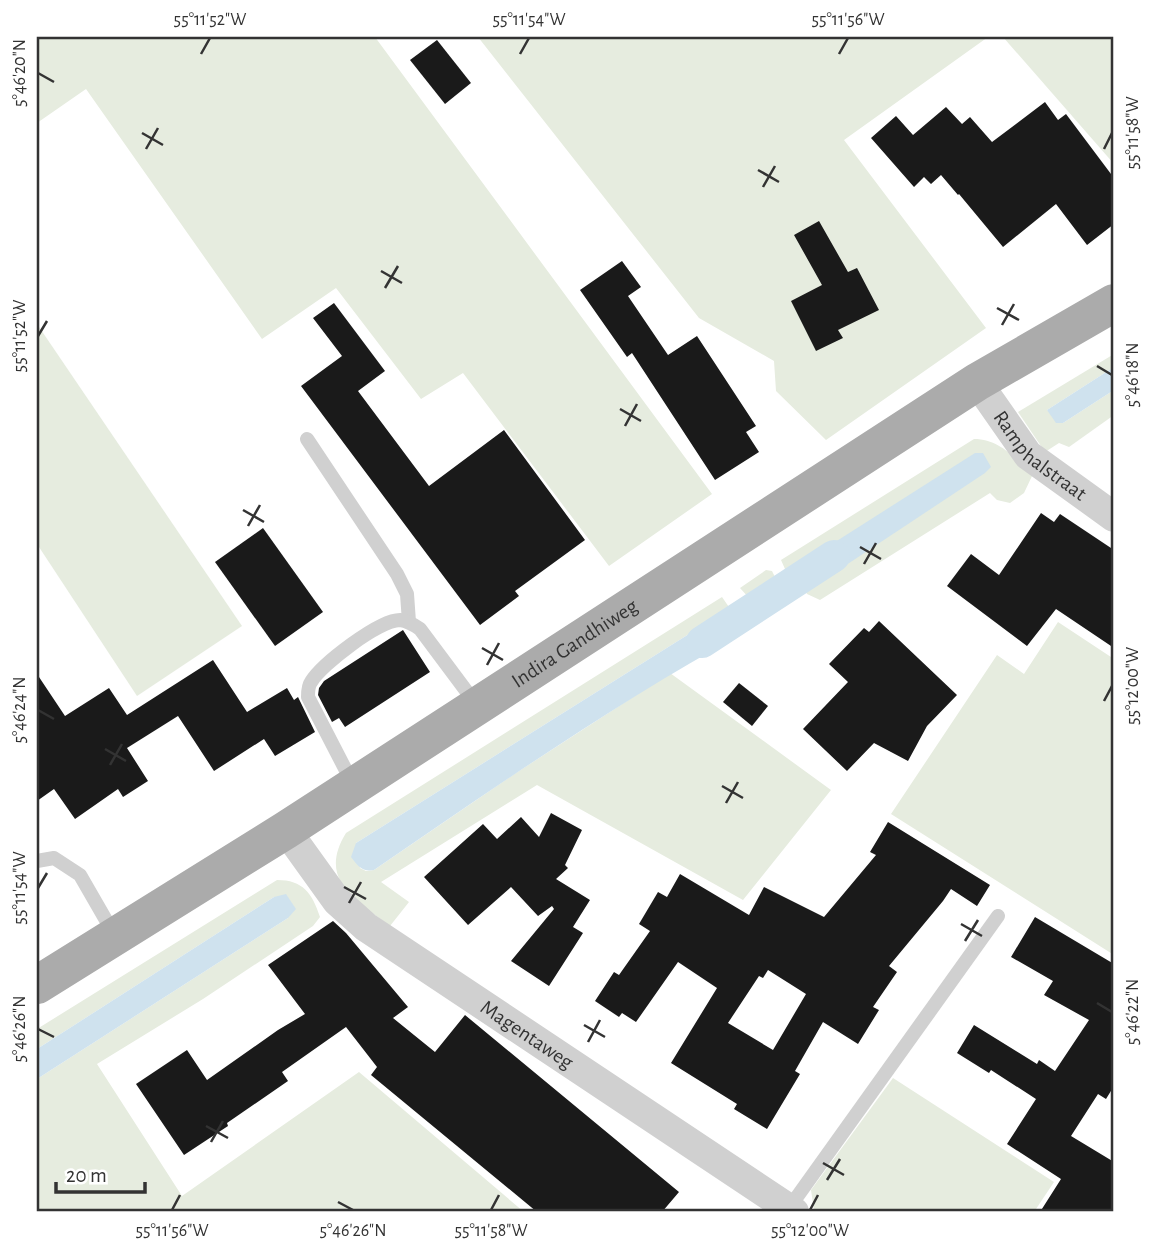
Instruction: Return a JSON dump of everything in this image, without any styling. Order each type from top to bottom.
[{"type":"main road","name":"Indira Gandhiweg","points":[[38,982],[286,830],[977,382],[1111,312]]},
{"type":"street","name":"Ramphalstraat","points":[[977,382],[1028,455],[1114,517]]},
{"type":"street","name":"Magentaweg","points":[[286,830],[337,901],[366,927],[791,1210]]},
{"type":"lane","points":[[307,439],[397,574],[407,594],[409,622]]},
{"type":"lane","points":[[354,785],[308,697],[309,688],[312,680],[347,648],[380,626],[397,620],[420,628],[477,706]]},
{"type":"lane","points":[[37,861],[54,858],[80,875],[115,936]]},
{"type":"lane","points":[[791,1210],[998,916]]},
{"type":"shaded area","points":[[38,37],[375,37],[712,494],[609,566],[463,373],[421,399],[336,288],[262,339],[86,89],[37,123]]},
{"type":"shaded area","points":[[478,37],[988,37],[844,140],[986,328],[826,440],[776,391],[774,361],[699,318]]},
{"type":"shaded area","points":[[1003,37],[1114,37],[1114,164]]},
{"type":"shaded area","points":[[37,324],[242,626],[137,696],[37,544]]},
{"type":"shaded area","points":[[1114,354],[1114,367],[1047,410],[1063,423],[1114,390],[1114,415],[1069,447],[1059,443],[1045,452],[1018,412]]},
{"type":"shaded area","points":[[974,439],[999,446],[1033,474],[1024,493],[1010,503],[997,500],[990,493],[820,600],[807,594],[804,588],[813,587],[799,565],[793,571],[785,569],[781,560]]},
{"type":"shaded area","points":[[766,570],[772,571],[778,583],[772,581],[749,598],[740,588]]},
{"type":"shaded area","points":[[722,597],[731,610],[356,843],[360,868],[366,871],[374,870],[670,673],[831,790],[743,900],[537,785],[381,882],[409,902],[390,926],[353,898],[344,887],[336,864],[338,849],[346,833]]},
{"type":"shaded area","points":[[1058,622],[1114,659],[1114,955],[891,814],[997,655],[1024,674]]},
{"type":"shaded area","points":[[277,880],[294,882],[310,895],[320,917],[313,926],[203,999],[97,1064],[182,1196],[359,1072],[524,1212],[37,1212],[37,1079],[288,918],[274,897],[37,1049],[37,1029]]},
{"type":"shaded area","points":[[893,1078],[1054,1182],[1034,1212],[814,1210],[811,1190]]},
{"type":"water","points":[[1114,367],[1114,390],[1063,423],[1056,423],[1047,410]]},
{"type":"water","points":[[975,453],[983,453],[991,467],[985,473],[813,587],[804,588],[793,571],[799,565]]},
{"type":"water","points":[[772,581],[778,583],[789,600],[762,620],[749,598]]},
{"type":"water","points":[[731,610],[745,632],[603,717],[374,870],[363,869],[351,857],[356,843]]},
{"type":"water","points":[[286,894],[296,909],[288,918],[37,1079],[37,1049],[274,897]]},
{"type":"building","points":[[437,40],[471,83],[445,104],[410,60]]},
{"type":"building","points":[[1045,102],[1058,120],[1066,114],[1114,178],[1114,224],[1087,245],[1056,204],[1003,247],[941,175],[931,184],[924,177],[914,187],[871,138],[896,116],[913,135],[946,107],[962,124],[970,117],[992,142]]},
{"type":"building","points":[[819,221],[848,272],[857,268],[879,310],[838,330],[843,338],[816,351],[791,301],[822,285],[794,235]]},
{"type":"building","points":[[622,261],[641,287],[628,296],[668,355],[697,336],[756,426],[746,432],[759,452],[715,480],[632,353],[627,357],[580,290]]},
{"type":"building","points":[[334,303],[385,371],[358,391],[429,486],[504,430],[585,540],[515,591],[519,596],[480,625],[301,386],[342,356],[313,318]]},
{"type":"building","points":[[1041,513],[1054,522],[1060,514],[1114,550],[1114,648],[1056,609],[1027,646],[947,586],[971,554],[999,575]]},
{"type":"building","points":[[263,528],[323,612],[275,646],[215,562]]},
{"type":"building","points":[[879,621],[957,695],[927,726],[908,761],[874,743],[847,771],[803,729],[848,682],[829,664],[864,628],[869,632]]},
{"type":"building","points":[[403,630],[430,672],[345,727],[339,718],[332,722],[318,695],[324,681]]},
{"type":"building","points":[[213,660],[247,712],[287,688],[294,700],[298,697],[315,732],[275,756],[264,739],[214,771],[178,716],[127,748],[148,781],[123,797],[118,789],[75,819],[54,789],[37,801],[37,674],[65,716],[109,688],[127,715]]},
{"type":"building","points":[[739,683],[768,706],[752,726],[723,702]]},
{"type":"building","points":[[551,813],[582,830],[565,865],[568,868],[556,879],[590,900],[573,927],[583,933],[549,986],[511,961],[554,909],[552,906],[538,916],[511,887],[468,925],[424,877],[483,824],[497,839],[521,817],[539,837]]},
{"type":"building","points":[[888,822],[990,885],[977,906],[951,889],[889,966],[897,972],[873,1007],[879,1010],[858,1044],[823,1022],[795,1071],[800,1074],[767,1129],[734,1109],[737,1104],[671,1063],[717,988],[678,962],[636,1022],[622,1013],[619,1017],[595,1001],[614,972],[619,975],[650,931],[639,924],[658,892],[667,897],[680,874],[749,915],[764,887],[824,917],[876,855],[870,852]],"holes":[[[768,970],[806,994],[773,1050],[728,1023],[759,976],[763,978]]]},
{"type":"building","points":[[1035,917],[1114,964],[1114,1086],[1106,1099],[1098,1094],[1071,1136],[1114,1162],[1114,1212],[1040,1212],[1061,1179],[1007,1144],[1036,1099],[991,1070],[989,1073],[957,1053],[974,1025],[1037,1064],[1039,1060],[1055,1071],[1089,1020],[1044,995],[1053,981],[1011,957]]},
{"type":"building","points":[[333,921],[408,1007],[393,1018],[435,1052],[465,1015],[679,1192],[662,1212],[537,1212],[371,1075],[377,1067],[346,1027],[282,1072],[288,1081],[184,1155],[136,1084],[187,1050],[207,1080],[305,1014],[268,965]]},
{"type":"waterway","points":[[702,642],[834,556]]}]
